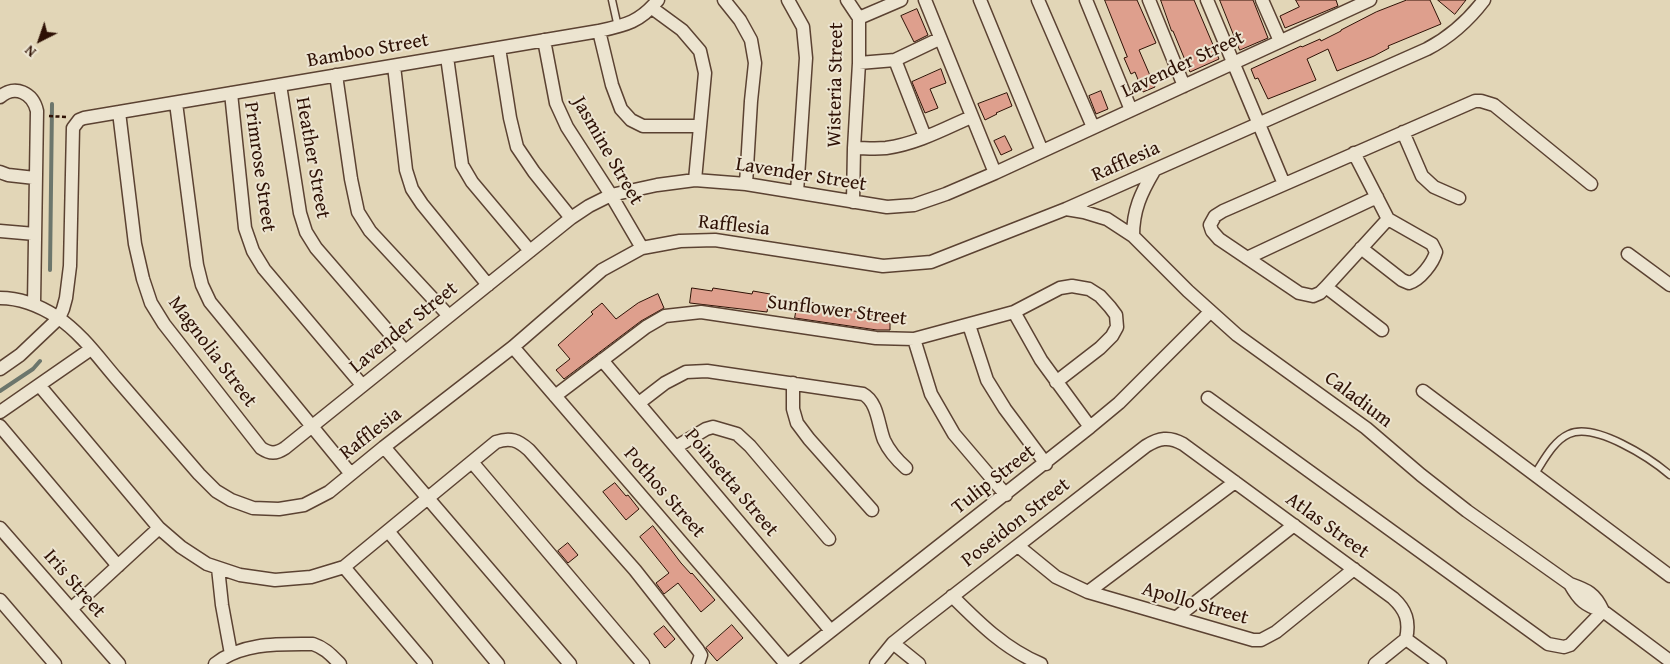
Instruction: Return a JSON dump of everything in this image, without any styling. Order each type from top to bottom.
[{"type":"street","points":[[724,0],[740,20],[751,40],[755,63],[746,184]]},
{"type":"street","points":[[788,0],[803,28],[806,58],[797,192]]},
{"type":"street","name":"Wisteria Street","points":[[847,0],[859,18],[853,202]]},
{"type":"street","points":[[859,18],[901,0]]},
{"type":"street","points":[[925,0],[971,118],[995,173]]},
{"type":"street","points":[[980,0],[1042,151]]},
{"type":"street","points":[[1038,0],[1094,127]]},
{"type":"street","points":[[1086,0],[1131,110]]},
{"type":"street","points":[[1149,0],[1184,86]]},
{"type":"street","points":[[1207,0],[1284,184]]},
{"type":"street","points":[[1262,0],[1280,42]]},
{"type":"street","name":"Lavender Street","points":[[273,453],[279,452],[312,426],[571,218],[611,195],[657,184],[694,180],[746,184],[887,207],[914,205],[946,194],[995,173],[1280,42],[1348,5],[1370,0]]},
{"type":"street","name":"Rafflesia","points":[[0,298],[21,300],[34,304],[59,318],[92,349],[199,474],[216,491],[231,500],[253,508],[278,509],[304,505],[329,492],[513,347],[602,270],[642,248],[680,241],[715,240],[883,266],[931,262],[1066,209],[1154,171],[1442,41],[1466,21],[1484,0]]},
{"type":"street","name":"Bamboo Street","points":[[59,318],[68,285],[73,128],[76,123],[84,118],[599,31],[636,21],[655,4]]},
{"type":"street","points":[[655,4],[682,30],[700,51],[705,72],[694,180]]},
{"type":"street","points":[[599,31],[612,85],[621,109],[632,120],[643,126],[699,126]]},
{"type":"street","points":[[859,63],[895,60],[940,39]]},
{"type":"street","name":"Jasmine Street","points":[[544,40],[556,103],[567,127],[611,195],[642,248]]},
{"type":"street","points":[[499,48],[510,118],[517,147],[534,172],[571,218]]},
{"type":"street","points":[[447,57],[462,166],[472,182],[530,251]]},
{"type":"street","points":[[895,60],[926,137]]},
{"type":"street","points":[[394,66],[406,170],[412,188],[422,204],[488,285]]},
{"type":"street","points":[[336,75],[351,179],[358,212],[370,231],[449,316]]},
{"type":"street","name":"Heather Street","points":[[280,85],[300,213],[306,232],[316,248],[405,351]]},
{"type":"street","points":[[0,97],[5,93],[17,90],[26,94],[36,105],[38,116],[34,304]]},
{"type":"street","name":"Primrose Street","points":[[231,93],[245,228],[253,251],[264,269],[362,386]]},
{"type":"street","points":[[1388,219],[1326,287],[1320,293],[1313,296],[1299,293],[1219,239],[1212,231],[1210,225],[1215,216],[1223,210],[1475,101],[1488,102],[1501,111],[1591,184]]},
{"type":"street","points":[[176,103],[197,265],[202,285],[210,302],[351,474]]},
{"type":"street","name":"Magnolia Street","points":[[120,112],[135,244],[151,304],[164,324],[261,448],[266,452],[273,453]]},
{"type":"street","points":[[854,148],[898,146],[926,137],[971,118]]},
{"type":"street","points":[[1403,132],[1422,176],[1434,187],[1459,198]]},
{"type":"street","points":[[1354,153],[1388,219],[1427,240],[1435,248],[1436,252],[1434,258],[1416,280],[1409,283],[1405,282],[1361,248]]},
{"type":"street","points":[[1133,236],[1133,221],[1136,208],[1154,171]]},
{"type":"street","points":[[0,172],[8,175],[36,178]]},
{"type":"street","points":[[1247,258],[1377,196]]},
{"type":"street","name":"Caladium","points":[[1066,209],[1107,219],[1133,236],[1165,270],[1210,312],[1258,351],[1366,428],[1459,505],[1570,584],[1586,590],[1598,600],[1603,611],[1670,661]]},
{"type":"street","points":[[0,231],[35,234]]},
{"type":"street","points":[[1628,254],[1670,285]]},
{"type":"street","name":"Sunflower Street","points":[[555,396],[646,327],[665,316],[701,312],[876,338],[914,339],[1014,312],[1060,288],[1072,286],[1089,289],[1100,296],[1116,316],[1117,327],[1112,336],[1100,348],[1056,382]]},
{"type":"street","points":[[1326,287],[1382,330]]},
{"type":"street","points":[[1014,312],[1041,360],[1090,427]]},
{"type":"street","name":"Tulip Street","points":[[787,664],[1046,464],[1119,403],[1210,312]]},
{"type":"street","points":[[0,369],[20,355],[59,318]]},
{"type":"street","points":[[968,325],[987,380],[1005,409],[1046,464]]},
{"type":"street","points":[[914,339],[930,394],[954,434],[1006,495]]},
{"type":"street","name":"Pothos Street","points":[[513,347],[787,664]]},
{"type":"street","points":[[0,412],[92,349]]},
{"type":"street","name":"Poinsetta Street","points":[[602,360],[831,631]]},
{"type":"street","points":[[638,403],[665,383],[686,372],[707,371],[863,394],[871,400],[885,441],[895,458],[906,468]]},
{"type":"street","points":[[793,383],[793,409],[797,422],[809,439],[872,510]]},
{"type":"street","points":[[39,385],[160,528],[181,547],[207,564],[218,568],[240,575],[275,580],[311,577],[344,567],[496,442],[512,439],[521,443],[635,570],[698,650],[701,655],[698,664]]},
{"type":"street","points":[[1423,391],[1670,576]]},
{"type":"street","points":[[1208,398],[1548,644],[1564,647],[1570,645],[1603,611]]},
{"type":"street","points":[[0,426],[118,566]]},
{"type":"street","points":[[676,447],[706,428],[713,427],[737,434],[750,446],[830,539]]},
{"type":"street","name":"Atlas Street","points":[[1164,438],[1176,440],[1183,444],[1400,604],[1408,620],[1406,639]]},
{"type":"street","name":"Poseidon Street","points":[[876,664],[894,643],[952,596],[1146,446],[1164,438]]},
{"type":"street","points":[[384,447],[570,664]]},
{"type":"street","points":[[472,462],[643,664]]},
{"type":"street","points":[[1088,592],[1235,482]]},
{"type":"street","points":[[1177,617],[1294,525]]},
{"type":"street","name":"Iris Street","points":[[0,528],[119,664]]},
{"type":"street","points":[[71,609],[160,528]]},
{"type":"street","points":[[388,531],[498,664]]},
{"type":"street","name":"Apollo Street","points":[[1018,546],[1056,577],[1088,592],[1253,640],[1261,640],[1276,632],[1354,569]]},
{"type":"street","points":[[344,567],[426,664]]},
{"type":"street","points":[[218,568],[222,605],[231,654]]},
{"type":"street","points":[[952,596],[982,626],[1004,644],[1041,664]]},
{"type":"street","points":[[0,600],[55,664]]},
{"type":"street","points":[[1375,664],[1406,639],[1440,664]]},
{"type":"street","points":[[894,643],[919,664]]},
{"type":"street","points":[[216,664],[231,654],[250,647],[313,644],[322,647],[340,664]]},
{"type":"lane","points":[[612,0],[618,27]]},
{"type":"lane","points":[[1534,475],[1560,441],[1568,434],[1578,432],[1594,433],[1611,438],[1641,454],[1670,475]]},
{"type":"path","points":[[47,116],[56,116]]},
{"type":"building","points":[[1105,0],[1137,0],[1156,43],[1139,50],[1155,87],[1143,92],[1135,72],[1131,74],[1124,58],[1127,57]]},
{"type":"building","points":[[1161,0],[1194,0],[1219,59],[1190,72]]},
{"type":"building","points":[[1220,0],[1253,0],[1268,38],[1240,50]]},
{"type":"building","points":[[1296,0],[1336,0],[1338,6],[1285,28],[1280,16],[1299,7]]},
{"type":"building","points":[[1407,0],[1430,0],[1441,24],[1388,46],[1389,48],[1374,56],[1337,71],[1328,49],[1307,59],[1316,80],[1268,99],[1258,78],[1255,79],[1251,69],[1301,46],[1320,39],[1321,41],[1376,12]]},
{"type":"building","points":[[1438,0],[1466,0],[1455,14]]},
{"type":"building","points":[[917,9],[928,35],[914,42],[901,16]]},
{"type":"building","points":[[941,69],[946,83],[930,89],[938,108],[925,113],[912,82]]},
{"type":"building","points":[[1101,91],[1108,109],[1096,114],[1089,96]]},
{"type":"building","points":[[1007,93],[1012,106],[985,120],[978,104]]},
{"type":"building","points":[[1005,136],[1012,150],[1001,155],[994,141]]},
{"type":"building","points":[[692,288],[712,291],[713,288],[752,294],[753,291],[770,294],[767,312],[690,303]]},
{"type":"building","points":[[658,294],[664,308],[641,321],[564,379],[556,370],[570,359],[558,345],[593,314],[591,312],[602,303],[616,319],[638,303]]},
{"type":"building","points":[[798,301],[814,303],[814,306],[869,313],[869,315],[890,315],[890,330],[877,330],[795,318]]},
{"type":"building","points":[[615,483],[639,509],[626,520],[603,492]]},
{"type":"building","points":[[653,526],[681,563],[715,600],[701,612],[678,583],[664,594],[656,583],[669,573],[640,537]]},
{"type":"building","points":[[568,543],[578,555],[568,563],[558,551]]},
{"type":"building","points":[[732,625],[743,638],[717,661],[706,648]]},
{"type":"building","points":[[664,626],[675,639],[665,648],[654,634]]},
{"type":"waterway","points":[[50,270],[52,104]]},
{"type":"waterway","points":[[0,391],[33,369],[40,361]]}]
